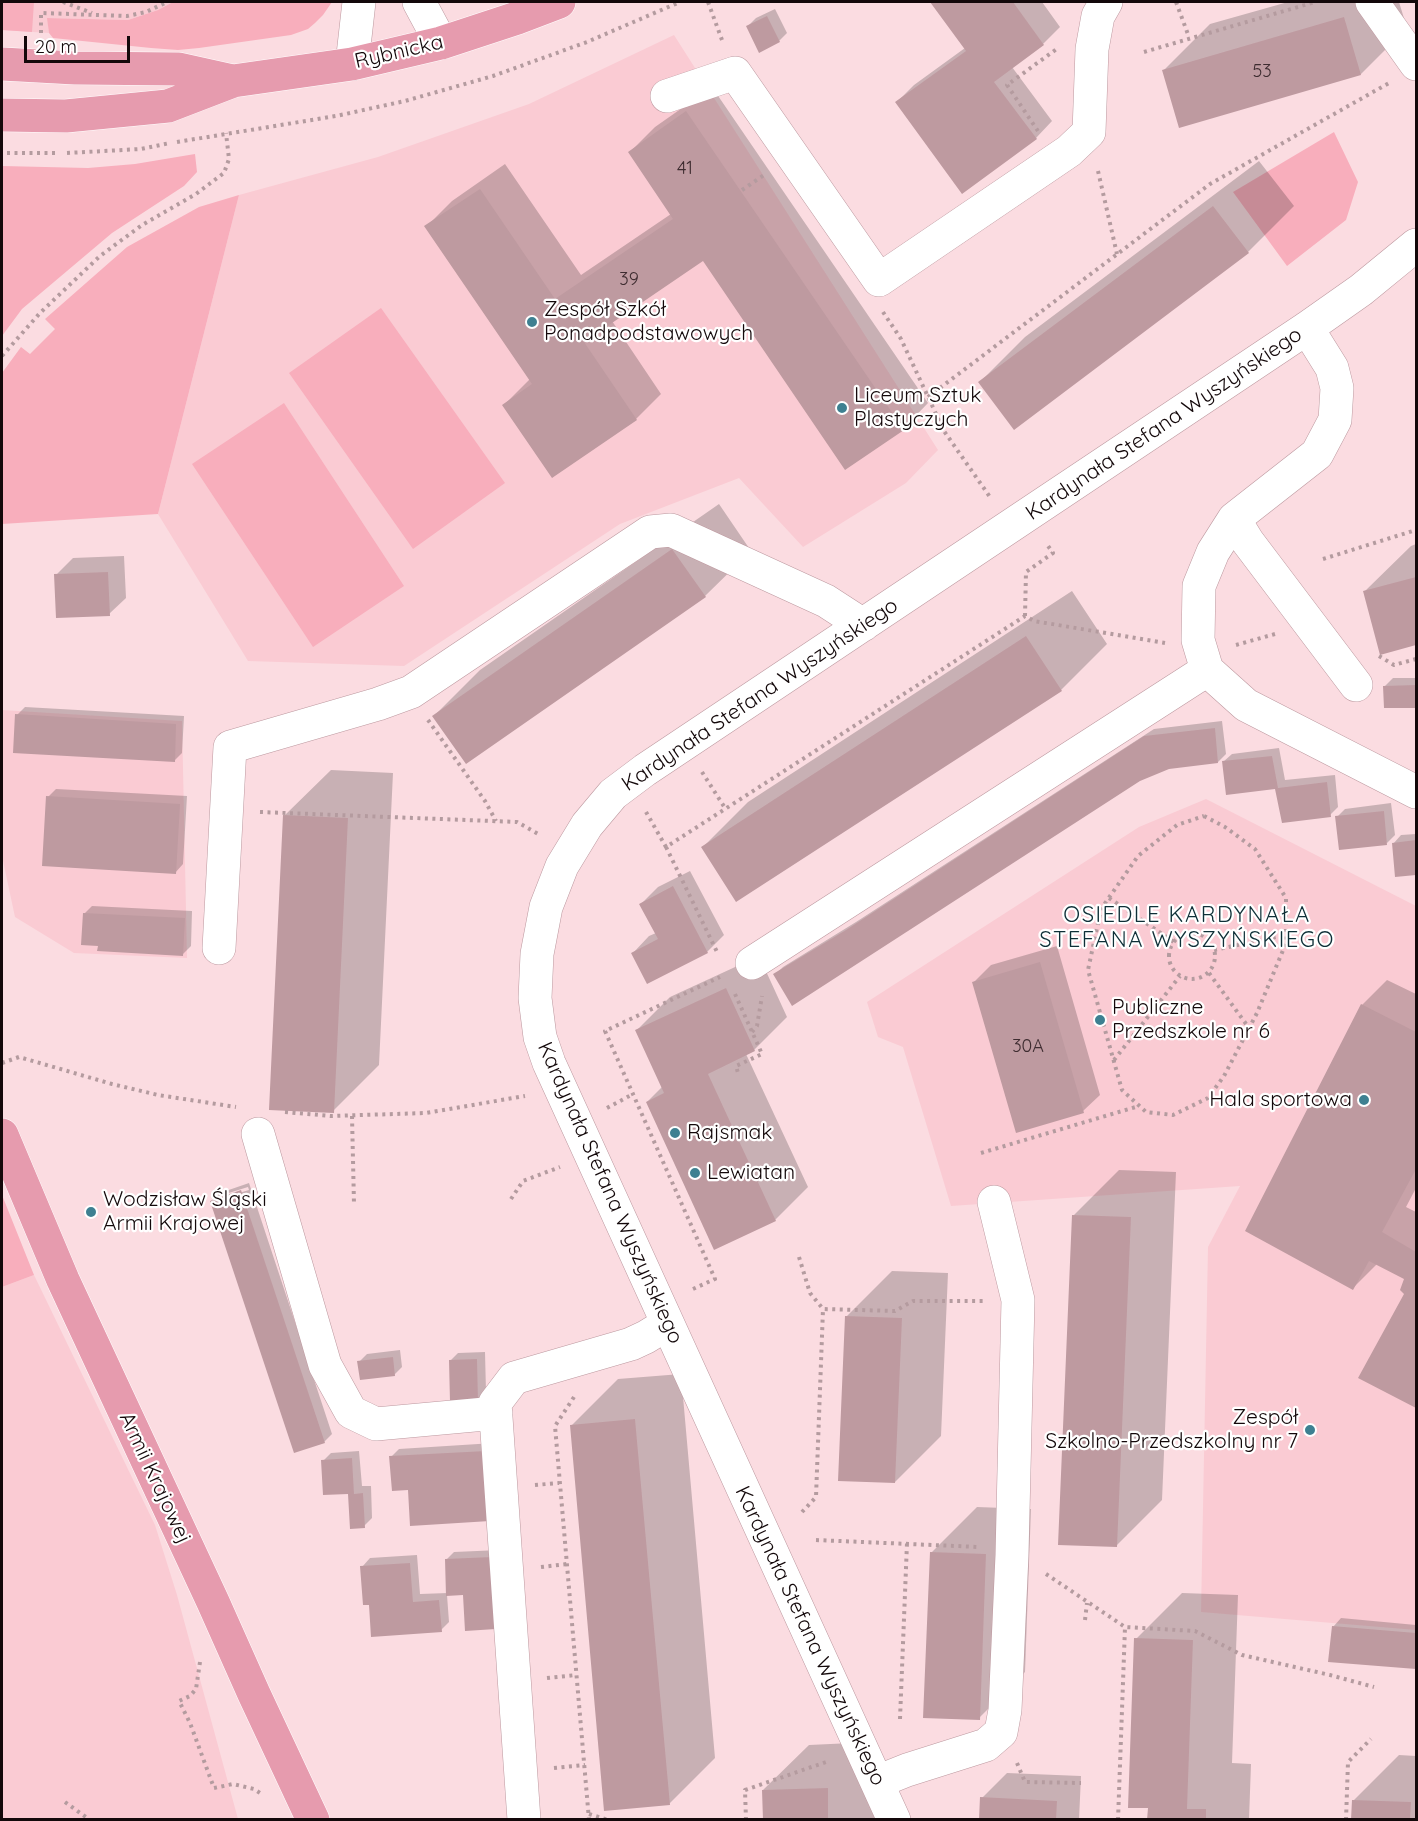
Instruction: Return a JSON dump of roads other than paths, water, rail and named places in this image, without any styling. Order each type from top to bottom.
[{"type":"main road","name":"Rybnicka","points":[[2,115],[66,116],[168,106],[233,81],[352,64],[441,43],[559,2]]},
{"type":"main road","name":"Rybnicka","points":[[2,64],[75,68],[179,69],[233,81]]},
{"type":"main road","name":"Armii Krajowej","points":[[2,1135],[63,1280],[313,1820]]},
{"type":"street","points":[[352,64],[359,2]]},
{"type":"street","points":[[419,2],[441,43]]},
{"type":"street","points":[[667,96],[735,73],[879,280],[1069,151],[1089,132],[1092,49],[1098,16],[1106,2]]},
{"type":"street","points":[[1372,2],[1416,64]]},
{"type":"street","name":"Kardynała Stefana Wyszyńskiego","points":[[894,1820],[549,1063],[540,1037],[535,998],[537,954],[546,907],[562,866],[574,845],[587,825],[613,794],[645,770],[1307,328],[1361,290],[1416,244]]},
{"type":"street","points":[[1307,328],[1332,369],[1337,388],[1335,420],[1317,454],[1234,519],[1213,552],[1199,586],[1198,640],[1207,670],[1246,705],[1416,792]]},
{"type":"street","points":[[1234,519],[1248,542],[1356,685]]},
{"type":"street","points":[[219,948],[230,747],[378,704],[411,692],[650,532],[671,530],[826,601],[863,625]]},
{"type":"street","points":[[736,974],[1207,670]]},
{"type":"street","points":[[259,1118],[325,1365],[351,1412],[376,1424],[496,1413]]},
{"type":"street","points":[[877,1782],[907,1770],[986,1746],[1001,1732],[1005,1710],[1011,1567],[1018,1300],[994,1202]]},
{"type":"street","points":[[524,1820],[495,1403],[514,1378],[631,1344],[667,1324]]},
{"type":"place","name":"Zespół Szkół Ponadpodstawowych","points":[[532,322]]},
{"type":"place","name":"Liceum Sztuk Plastyczych","points":[[842,408]]},
{"type":"place","name":"Publiczne Przedszkole nr 6","points":[[1100,1020]]},
{"type":"place","name":"Hala sportowa","points":[[1364,1100]]},
{"type":"place","name":"Rajsmak","points":[[675,1133]]},
{"type":"place","name":"Lewiatan","points":[[695,1173]]},
{"type":"place","name":"Wodzisław Śląski Armii Krajowej","points":[[91,1212]]},
{"type":"place","name":"Zespół Szkolno-Przedszkolny nr 7","points":[[1310,1430]]},
{"type":"district","name":"OSIEDLE KARDYNAŁA STEFANA WYSZYŃSKIEGO","points":[[1187,928]]}]
